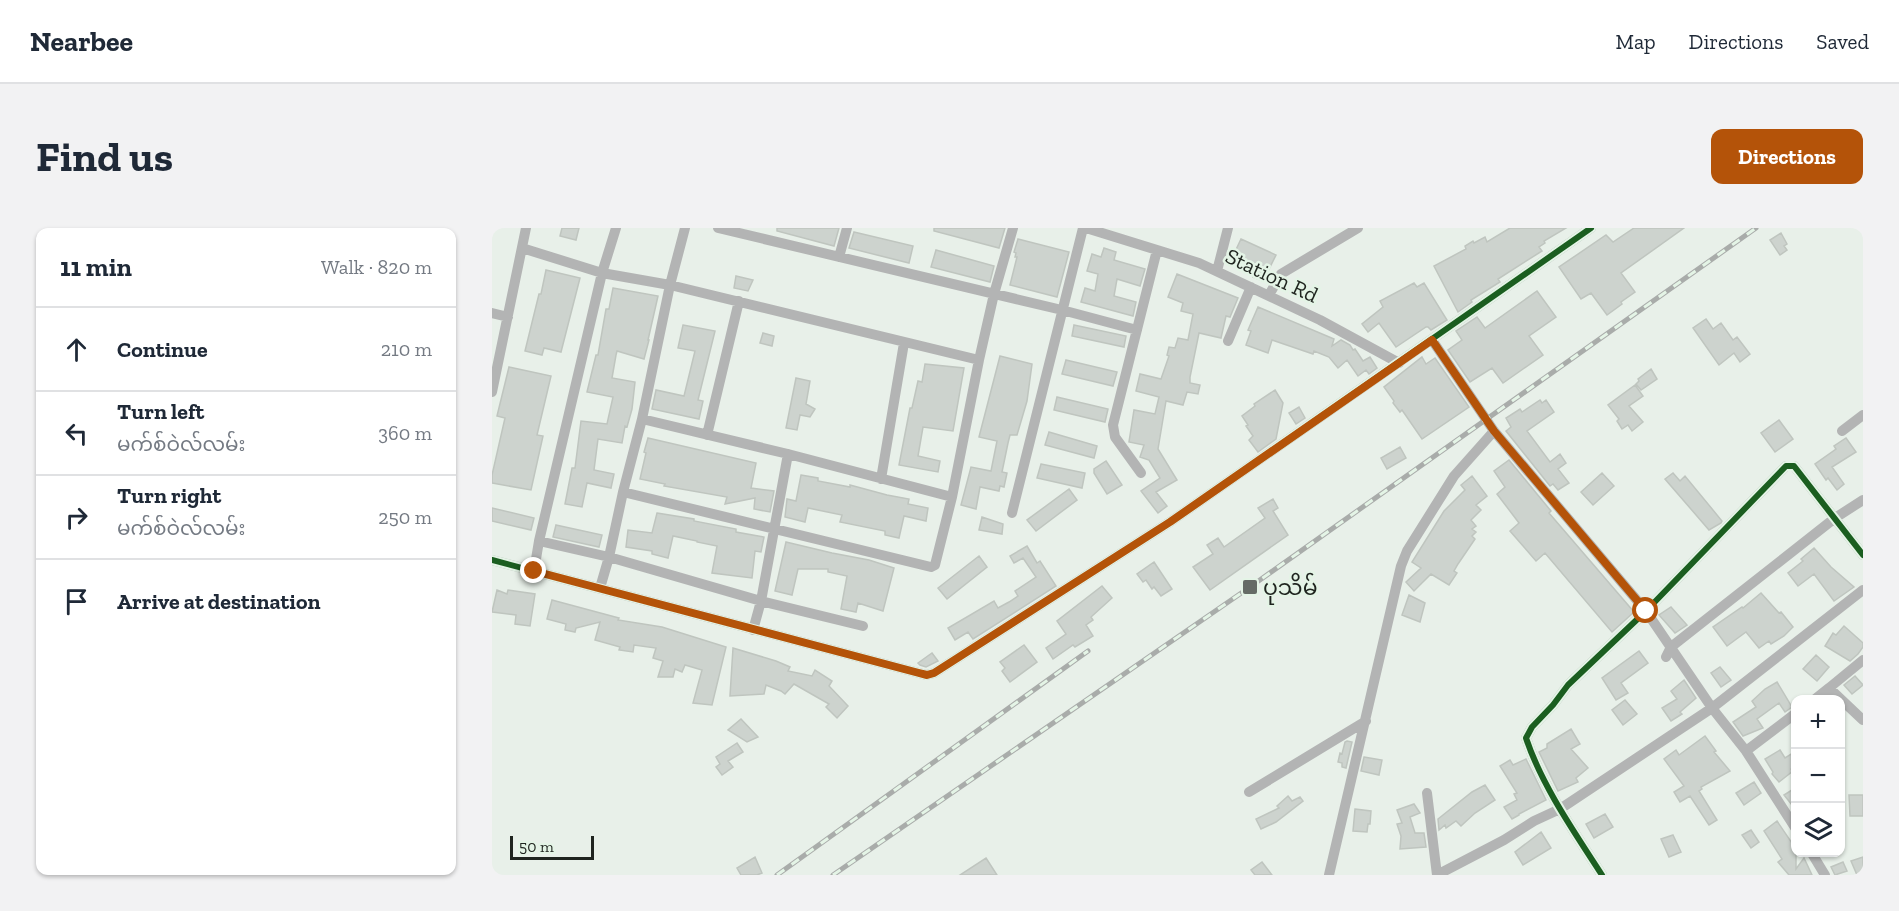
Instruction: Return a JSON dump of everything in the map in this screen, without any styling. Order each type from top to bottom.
[{"type":"street","points":[[492,392],[526,228]]},
{"type":"street","points":[[534,571],[602,273],[616,228]]},
{"type":"street","points":[[600,588],[642,419],[670,285],[685,228]]},
{"type":"street","points":[[718,228],[1137,330]]},
{"type":"street","points":[[839,257],[847,228]]},
{"type":"street","points":[[623,492],[931,567],[935,565],[938,561],[952,497],[994,294],[1013,228]]},
{"type":"street","points":[[1012,513],[1084,228]]},
{"type":"street","name":"Station Rd","points":[[1084,228],[1122,233],[1157,250],[1199,263],[1320,320],[1400,363]]},
{"type":"street","points":[[1217,271],[1227,228]]},
{"type":"street","points":[[1269,296],[1281,274],[1358,228]]},
{"type":"street","points":[[492,560],[919,673],[927,675],[934,673],[1170,522],[1591,228]]},
{"type":"street","points":[[522,248],[602,273],[670,285],[979,360]]},
{"type":"street","points":[[1141,473],[1115,437],[1113,425],[1157,250]]},
{"type":"street","points":[[1228,341],[1251,287]]},
{"type":"street","points":[[708,435],[739,301]]},
{"type":"street","points":[[492,313],[508,317]]},
{"type":"street","points":[[1432,340],[1494,431],[1646,611],[1668,652],[1746,751],[1791,821]]},
{"type":"street","points":[[881,479],[904,343]]},
{"type":"street","points":[[1842,431],[1863,415]]},
{"type":"street","points":[[642,419],[952,497]]},
{"type":"street","points":[[1330,873],[1401,566],[1407,550],[1454,476],[1494,431]]},
{"type":"street","points":[[753,630],[761,601],[788,454]]},
{"type":"street","points":[[1602,875],[1560,809],[1529,749],[1526,738],[1532,727],[1568,685],[1646,611],[1786,466],[1794,466],[1863,555]]},
{"type":"street","points":[[1668,652],[1835,518],[1863,500]]},
{"type":"street","points":[[539,541],[609,557],[761,601],[863,626]]},
{"type":"street","points":[[1427,793],[1437,875],[1560,809],[1712,708],[1863,590]]},
{"type":"street","points":[[1819,695],[1863,660]]},
{"type":"street","points":[[1829,688],[1863,720]]},
{"type":"street","points":[[1746,751],[1791,717]]},
{"type":"street","points":[[1249,792],[1366,721]]},
{"type":"street","points":[[1814,857],[1826,875]]},
{"type":"building","points":[[562,228],[579,228],[576,240],[560,236]]},
{"type":"building","points":[[777,228],[839,228],[834,246],[777,231]]},
{"type":"building","points":[[934,228],[1005,228],[999,248],[934,231]]},
{"type":"building","points":[[1510,228],[1566,228],[1544,241],[1545,243],[1539,247],[1542,251],[1498,279],[1500,282],[1471,300],[1472,302],[1458,312],[1434,266],[1466,249],[1465,246],[1473,241],[1474,243],[1485,237],[1487,242]]},
{"type":"building","points":[[1634,228],[1684,228],[1621,273],[1635,292],[1607,315],[1591,293],[1581,299],[1559,267],[1606,235],[1613,242]]},
{"type":"building","points":[[854,232],[913,246],[909,263],[849,248]]},
{"type":"building","points":[[1781,233],[1787,244],[1784,246],[1787,250],[1780,255],[1770,240]]},
{"type":"building","points":[[1018,239],[1069,252],[1057,297],[1010,285],[1017,257],[1014,252]]},
{"type":"building","points":[[1241,239],[1276,255],[1263,281],[1253,277],[1258,265],[1234,254]]},
{"type":"building","points":[[1104,248],[1116,252],[1114,260],[1145,269],[1140,286],[1117,279],[1114,296],[1136,302],[1133,316],[1081,302],[1085,288],[1095,291],[1098,274],[1087,271],[1092,254],[1101,257]]},
{"type":"building","points":[[936,250],[994,266],[990,282],[931,267]]},
{"type":"building","points":[[546,270],[580,278],[561,352],[544,348],[542,355],[525,351]]},
{"type":"building","points":[[1177,274],[1238,298],[1230,317],[1226,316],[1221,338],[1199,333],[1190,377],[1190,383],[1200,385],[1198,394],[1187,392],[1183,405],[1166,401],[1158,449],[1177,480],[1156,492],[1167,506],[1158,513],[1141,491],[1160,478],[1149,460],[1140,457],[1144,445],[1129,442],[1134,410],[1155,414],[1159,397],[1136,391],[1140,374],[1161,379],[1169,356],[1167,355],[1169,347],[1175,348],[1178,338],[1188,340],[1193,314],[1181,311],[1183,303],[1168,297]]},
{"type":"building","points":[[736,276],[753,280],[748,291],[734,288]]},
{"type":"building","points":[[1414,283],[1417,287],[1424,283],[1447,320],[1431,330],[1426,327],[1396,347],[1379,323],[1368,332],[1362,324],[1383,307],[1380,301]]},
{"type":"building","points":[[613,288],[658,296],[649,340],[644,359],[617,351],[612,378],[635,382],[632,409],[627,427],[625,426],[622,443],[598,439],[594,470],[614,474],[611,488],[587,483],[582,507],[565,504],[572,468],[575,468],[581,421],[607,424],[613,397],[587,392]]},
{"type":"building","points":[[1537,291],[1556,317],[1529,336],[1543,355],[1503,383],[1492,368],[1470,382],[1448,350],[1462,340],[1456,331],[1477,317],[1485,328]]},
{"type":"building","points":[[1258,307],[1334,339],[1332,346],[1341,340],[1350,345],[1353,350],[1355,349],[1363,361],[1370,357],[1377,368],[1369,374],[1366,370],[1358,376],[1347,360],[1338,368],[1329,357],[1272,340],[1268,353],[1246,345],[1251,331],[1248,330]]},
{"type":"building","points":[[1706,319],[1713,329],[1721,323],[1733,340],[1737,337],[1750,354],[1740,362],[1734,353],[1719,365],[1693,328]]},
{"type":"building","points":[[683,325],[715,331],[698,400],[703,401],[699,419],[652,409],[656,390],[684,396],[695,351],[678,348]]},
{"type":"building","points":[[1074,325],[1126,336],[1124,347],[1072,336]]},
{"type":"building","points":[[763,333],[774,336],[772,346],[760,343]]},
{"type":"building","points":[[1000,356],[1032,364],[1027,401],[1017,435],[1010,435],[1002,472],[1007,473],[1004,487],[1000,486],[999,491],[980,487],[976,509],[961,505],[971,467],[991,471],[997,441],[979,437]]},
{"type":"building","points":[[1422,357],[1426,364],[1435,358],[1469,407],[1422,439],[1402,410],[1400,412],[1393,403],[1394,401],[1384,387]]},
{"type":"building","points":[[1066,360],[1117,372],[1113,386],[1062,374]]},
{"type":"building","points":[[925,364],[964,368],[953,431],[923,427],[918,456],[940,461],[938,472],[899,465],[910,408],[912,408],[918,381],[922,382]]},
{"type":"building","points":[[509,367],[551,376],[537,435],[543,436],[531,490],[492,483],[505,418],[497,416]]},
{"type":"building","points":[[1651,369],[1657,379],[1641,390],[1636,384],[1638,379]]},
{"type":"building","points":[[796,378],[810,381],[806,404],[815,409],[810,417],[800,415],[797,430],[786,428]]},
{"type":"building","points":[[1635,385],[1643,396],[1629,406],[1643,422],[1632,431],[1628,425],[1622,429],[1617,421],[1619,419],[1608,405]]},
{"type":"building","points":[[1275,390],[1283,403],[1276,439],[1258,452],[1249,440],[1253,436],[1242,416],[1255,406],[1254,404]]},
{"type":"building","points":[[1057,397],[1108,409],[1105,422],[1054,410]]},
{"type":"building","points":[[1540,400],[1542,403],[1546,400],[1554,412],[1527,431],[1550,462],[1560,454],[1566,463],[1558,469],[1569,483],[1558,490],[1553,484],[1550,486],[1506,431],[1511,427],[1506,418],[1520,409],[1522,412]]},
{"type":"building","points":[[1299,407],[1305,418],[1296,424],[1289,413]]},
{"type":"building","points":[[1779,420],[1793,439],[1775,452],[1761,433]]},
{"type":"building","points":[[1049,432],[1097,446],[1094,458],[1045,445]]},
{"type":"building","points":[[648,438],[756,463],[751,488],[774,491],[770,512],[754,509],[755,498],[725,504],[727,497],[664,486],[665,484],[640,479]]},
{"type":"building","points":[[1846,438],[1856,452],[1832,467],[1844,484],[1837,490],[1828,478],[1826,480],[1815,464],[1836,449],[1834,446]]},
{"type":"building","points":[[1400,447],[1406,458],[1387,469],[1381,458]]},
{"type":"building","points":[[1509,460],[1551,511],[1549,513],[1634,612],[1612,632],[1545,553],[1536,561],[1510,531],[1519,523],[1497,494],[1505,487],[1494,471]]},
{"type":"building","points":[[1106,461],[1122,485],[1107,494],[1094,473],[1094,469]]},
{"type":"building","points":[[1041,464],[1085,473],[1082,488],[1037,478]]},
{"type":"building","points":[[1602,473],[1614,486],[1593,505],[1581,492]]},
{"type":"building","points":[[1673,473],[1680,481],[1685,476],[1722,521],[1721,523],[1709,530],[1665,479]]},
{"type":"building","points":[[801,475],[818,478],[818,481],[850,487],[850,485],[909,499],[908,504],[928,508],[926,521],[904,516],[899,538],[885,535],[885,531],[840,522],[842,515],[808,508],[805,522],[785,517],[787,499],[796,501]]},
{"type":"building","points":[[1472,476],[1487,496],[1476,505],[1481,510],[1471,520],[1476,526],[1472,529],[1476,532],[1472,536],[1475,539],[1454,571],[1457,573],[1449,585],[1431,574],[1414,591],[1406,582],[1421,568],[1412,562],[1444,511],[1465,490],[1461,485]]},
{"type":"building","points":[[1069,489],[1077,500],[1036,531],[1027,520]]},
{"type":"building","points":[[1273,499],[1278,508],[1273,511],[1288,535],[1210,590],[1193,567],[1213,554],[1207,545],[1218,538],[1224,547],[1265,518],[1258,508]]},
{"type":"building","points":[[492,508],[534,518],[531,530],[492,521]]},
{"type":"building","points":[[657,513],[694,519],[694,521],[736,529],[736,532],[764,537],[761,552],[755,551],[752,578],[712,573],[717,546],[697,541],[673,536],[668,558],[652,554],[652,551],[626,547],[628,530],[652,533]]},
{"type":"building","points":[[982,517],[1003,524],[1002,534],[979,530]]},
{"type":"building","points":[[556,525],[602,535],[599,547],[553,537]]},
{"type":"building","points":[[786,542],[869,560],[894,568],[883,611],[858,603],[856,612],[841,609],[847,576],[828,572],[828,569],[798,569],[792,595],[775,591]]},
{"type":"building","points":[[1027,546],[1037,563],[1040,561],[1056,586],[973,639],[968,632],[955,640],[948,628],[994,601],[998,608],[1009,602],[1018,596],[1015,591],[1036,577],[1023,558],[1014,563],[1010,556]]},
{"type":"building","points":[[1814,548],[1854,587],[1834,601],[1814,574],[1798,586],[1788,573]]},
{"type":"building","points":[[979,556],[987,567],[947,599],[938,588]]},
{"type":"building","points":[[1154,562],[1172,589],[1161,596],[1154,587],[1152,589],[1146,580],[1143,582],[1137,574]]},
{"type":"building","points":[[1102,586],[1112,598],[1091,617],[1093,620],[1086,625],[1093,636],[1075,647],[1073,645],[1053,659],[1046,648],[1066,634],[1057,621]]},
{"type":"building","points":[[497,590],[507,594],[508,590],[535,594],[530,626],[515,624],[516,615],[492,612]]},
{"type":"building","points":[[1761,593],[1793,627],[1784,636],[1771,644],[1769,641],[1759,648],[1746,632],[1727,646],[1713,627],[1743,608]]},
{"type":"building","points":[[1409,595],[1425,603],[1420,622],[1402,615]]},
{"type":"building","points":[[552,600],[619,618],[618,620],[662,627],[726,647],[712,705],[693,703],[702,670],[685,665],[682,672],[675,669],[673,677],[658,677],[663,661],[653,658],[656,648],[634,645],[633,652],[619,650],[620,647],[595,640],[600,622],[576,628],[575,632],[565,630],[566,624],[547,619]]},
{"type":"building","points":[[1671,607],[1687,625],[1675,633],[1659,615]]},
{"type":"building","points":[[1844,626],[1863,643],[1858,654],[1850,661],[1825,646],[1833,633],[1836,635]]},
{"type":"building","points":[[1024,645],[1037,662],[1010,682],[1002,671],[1005,668],[1000,662]]},
{"type":"building","points":[[733,648],[776,661],[790,667],[788,671],[812,676],[815,670],[832,681],[829,686],[848,706],[837,718],[826,707],[829,704],[794,684],[785,694],[766,685],[764,694],[730,696]]},
{"type":"building","points":[[1639,651],[1648,663],[1621,683],[1628,693],[1616,700],[1602,678]]},
{"type":"building","points":[[932,653],[938,661],[926,667],[918,663]]},
{"type":"building","points":[[1816,655],[1829,667],[1817,681],[1803,669]]},
{"type":"building","points":[[1720,667],[1731,680],[1721,687],[1711,673]]},
{"type":"building","points":[[1855,676],[1863,685],[1852,694],[1844,685]]},
{"type":"building","points":[[1684,680],[1696,698],[1680,712],[1682,714],[1671,721],[1662,708],[1677,699],[1671,691]]},
{"type":"building","points":[[1777,682],[1791,708],[1785,712],[1779,703],[1757,719],[1763,728],[1743,736],[1733,722],[1756,707],[1752,701]]},
{"type":"building","points":[[1625,700],[1637,714],[1623,725],[1612,710]]},
{"type":"building","points":[[741,719],[758,737],[747,742],[728,730]]},
{"type":"building","points":[[1571,729],[1580,744],[1571,749],[1588,768],[1576,778],[1578,782],[1558,791],[1539,752],[1547,748],[1547,744]]},
{"type":"building","points":[[1705,736],[1716,751],[1714,752],[1730,771],[1701,787],[1699,791],[1717,820],[1709,825],[1690,796],[1680,802],[1674,792],[1684,786],[1664,759],[1676,750],[1679,755]]},
{"type":"building","points":[[1347,741],[1352,742],[1346,768],[1338,762]]},
{"type":"building","points":[[737,743],[743,752],[728,761],[733,767],[722,775],[716,767],[720,764],[716,757]]},
{"type":"building","points":[[1780,750],[1785,758],[1791,754],[1791,773],[1779,782],[1772,774],[1765,759]]},
{"type":"building","points":[[1364,757],[1382,760],[1379,775],[1361,771]]},
{"type":"building","points":[[1526,759],[1546,800],[1512,819],[1504,807],[1517,800],[1514,794],[1517,793],[1500,766],[1510,760],[1513,765]]},
{"type":"building","points":[[1754,782],[1761,793],[1744,805],[1736,793]]},
{"type":"building","points":[[1485,785],[1495,800],[1475,813],[1461,826],[1456,821],[1439,830],[1438,819],[1472,792]]},
{"type":"building","points":[[1791,791],[1791,804],[1784,795]]},
{"type":"building","points":[[1849,795],[1863,795],[1863,816],[1850,816]]},
{"type":"building","points":[[1288,796],[1292,801],[1300,797],[1303,801],[1276,822],[1261,829],[1256,819],[1279,808],[1277,806]]},
{"type":"building","points":[[1414,804],[1420,813],[1410,817],[1415,833],[1424,833],[1426,847],[1400,849],[1401,836],[1397,824],[1402,823],[1397,810]]},
{"type":"building","points":[[1355,809],[1371,811],[1367,832],[1353,831]]},
{"type":"building","points":[[1605,814],[1613,827],[1594,838],[1586,824]]},
{"type":"building","points":[[1777,821],[1791,842],[1791,857],[1796,857],[1796,869],[1804,858],[1812,875],[1789,875],[1778,862],[1782,859],[1764,831]]},
{"type":"building","points":[[1751,830],[1759,842],[1751,848],[1742,835]]},
{"type":"building","points":[[1541,832],[1551,848],[1523,865],[1515,852]]},
{"type":"building","points":[[1673,835],[1681,852],[1669,857],[1661,839]]},
{"type":"building","points":[[755,857],[762,873],[741,875],[737,868]]},
{"type":"building","points":[[1863,857],[1863,875],[1857,875],[1851,861]]},
{"type":"building","points":[[986,858],[997,875],[960,875]]},
{"type":"building","points":[[1262,862],[1272,875],[1255,875],[1251,870]]},
{"type":"building","points":[[1843,862],[1847,871],[1835,875],[1831,867]]},
{"type":"railway","points":[[833,875],[1250,587],[1756,228]]},
{"type":"railway","points":[[777,875],[1088,651]]},
{"type":"cycle path","points":[[492,560],[926,675],[934,673],[1170,522],[1591,228]]},
{"type":"cycle path","points":[[1602,875],[1560,809],[1541,774],[1526,738],[1532,727],[1568,685],[1646,611],[1786,466],[1794,466],[1863,555]]},
{"type":"place","name":"ပုသိမ်","points":[[1250,587]]},
{"type":"route","points":[[534,571],[927,675],[934,673],[1170,522],[1432,340],[1494,431],[1646,611]]}]
